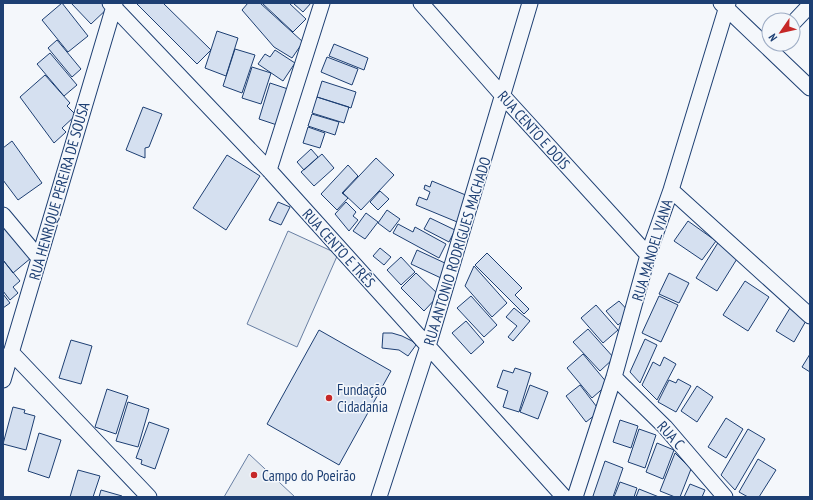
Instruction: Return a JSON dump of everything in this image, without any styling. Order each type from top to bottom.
[{"type":"street","points":[[269,170],[322,3]]},
{"type":"street","name":"RUA CENTO E DOIS","points":[[422,3],[503,96],[648,255]]},
{"type":"street","name":"RUA ANTONIO RODRIGUES MACHADO","points":[[379,497],[428,346],[530,3]]},
{"type":"street","name":"RUA CENTO E TRÊS","points":[[112,4],[269,170],[564,497]]},
{"type":"street","name":"RUA HENRIQUE PEREIRA DE SOUSA","points":[[3,380],[112,4]]},
{"type":"street","points":[[725,5],[761,38]]},
{"type":"street","name":"RUA MANOEL VIANA","points":[[575,497],[614,377],[648,255],[671,190],[725,5]]},
{"type":"street","points":[[801,15],[810,5]]},
{"type":"street","points":[[776,52],[810,88]]},
{"type":"street","points":[[671,190],[810,316]]},
{"type":"street","points":[[3,215],[39,258]]},
{"type":"street","points":[[11,352],[149,497]]},
{"type":"street","name":"RUA C","points":[[614,377],[666,427],[725,497]]},
{"type":"shaded area","points":[[288,231],[338,254],[297,347],[247,324]]},
{"type":"shaded area","name":"Campo do Poeirão","points":[[249,454],[295,497],[224,497]]},
{"type":"building","points":[[62,3],[88,36],[68,52],[42,20]]},
{"type":"building","points":[[71,3],[105,3],[109,7],[91,24]]},
{"type":"building","points":[[136,3],[163,3],[211,50],[197,64]]},
{"type":"building","points":[[248,3],[260,3],[303,42],[292,58],[274,47],[242,10]]},
{"type":"building","points":[[262,3],[289,3],[306,19],[293,32]]},
{"type":"building","points":[[293,3],[311,3],[303,12]]},
{"type":"building","points":[[217,31],[238,38],[226,76],[205,68]]},
{"type":"building","points":[[57,40],[81,69],[72,77],[48,48]]},
{"type":"building","points":[[334,44],[368,58],[364,70],[329,56]]},
{"type":"building","points":[[235,49],[255,55],[242,93],[223,86]]},
{"type":"building","points":[[275,50],[295,63],[283,81],[258,64],[265,54],[270,57]]},
{"type":"building","points":[[50,53],[77,85],[64,96],[37,64]]},
{"type":"building","points":[[327,57],[358,69],[352,85],[321,72]]},
{"type":"building","points":[[252,67],[271,73],[261,104],[242,98]]},
{"type":"building","points":[[45,75],[70,103],[67,106],[76,115],[62,128],[66,132],[54,143],[20,97]]},
{"type":"building","points":[[322,81],[356,92],[351,108],[317,97]]},
{"type":"building","points":[[270,83],[288,89],[277,125],[259,119]]},
{"type":"building","points":[[317,97],[349,107],[344,123],[312,113]]},
{"type":"building","points":[[143,107],[162,114],[149,147],[145,148],[145,158],[126,150]]},
{"type":"building","points":[[312,114],[339,122],[335,135],[308,126]]},
{"type":"building","points":[[308,127],[325,133],[320,148],[303,143]]},
{"type":"building","points":[[12,141],[42,183],[18,200],[3,180],[3,148]]},
{"type":"building","points":[[311,149],[318,157],[304,170],[297,162]]},
{"type":"building","points":[[322,154],[334,168],[314,186],[301,172]]},
{"type":"building","points":[[227,155],[260,176],[226,230],[193,208]]},
{"type":"building","points":[[376,158],[394,175],[361,210],[343,193]]},
{"type":"building","points":[[348,165],[358,176],[342,193],[348,198],[337,210],[321,194]]},
{"type":"building","points":[[432,181],[468,196],[462,224],[416,205],[419,197],[427,200],[430,192],[424,189],[425,185],[430,187]]},
{"type":"building","points":[[380,191],[389,199],[378,210],[370,202]]},
{"type":"building","points":[[278,202],[290,207],[281,225],[269,220]]},
{"type":"building","points":[[346,202],[356,212],[353,216],[358,220],[349,231],[335,214]]},
{"type":"building","points":[[387,210],[400,219],[390,232],[378,223]]},
{"type":"building","points":[[366,213],[378,222],[365,239],[353,231]]},
{"type":"building","points":[[430,218],[455,230],[449,242],[424,229]]},
{"type":"building","points":[[688,221],[716,241],[702,260],[674,241]]},
{"type":"building","points":[[3,224],[31,258],[13,273],[3,260]]},
{"type":"building","points":[[398,224],[413,232],[415,227],[446,244],[439,258],[393,233]]},
{"type":"building","points":[[719,241],[740,254],[717,291],[696,278]]},
{"type":"building","points":[[380,248],[391,257],[384,265],[373,256]]},
{"type":"building","points":[[417,250],[447,264],[441,278],[411,264]]},
{"type":"building","points":[[487,253],[522,288],[515,295],[529,309],[524,314],[475,265]]},
{"type":"building","points":[[401,257],[415,272],[401,285],[387,270]]},
{"type":"building","points":[[3,260],[20,281],[13,287],[18,293],[10,300],[3,291]]},
{"type":"building","points":[[474,266],[507,303],[492,317],[465,286]]},
{"type":"building","points":[[416,273],[439,295],[424,311],[401,288]]},
{"type":"building","points":[[669,273],[689,283],[679,303],[659,294]]},
{"type":"building","points":[[745,281],[769,297],[748,331],[723,315]]},
{"type":"building","points":[[3,294],[10,303],[3,308]]},
{"type":"building","points":[[471,296],[497,325],[484,337],[457,308]]},
{"type":"building","points":[[659,296],[678,305],[661,342],[642,333]]},
{"type":"building","points":[[619,301],[631,314],[618,325],[606,311]]},
{"type":"building","points":[[596,305],[618,330],[603,343],[581,318]]},
{"type":"building","points":[[514,308],[530,321],[513,341],[508,337],[517,326],[506,317]]},
{"type":"building","points":[[790,308],[807,319],[794,342],[776,331]]},
{"type":"building","points":[[466,321],[484,342],[471,354],[452,333]]},
{"type":"building","points":[[588,329],[614,358],[600,371],[573,342]]},
{"type":"building","name":"Fundação Cidadania","points":[[319,330],[391,371],[339,465],[267,424]]},
{"type":"building","points":[[383,333],[392,333],[402,336],[412,341],[416,345],[408,356],[399,350],[382,348]]},
{"type":"building","points":[[645,339],[657,345],[640,383],[630,372]]},
{"type":"building","points":[[71,340],[92,346],[81,384],[59,378]]},
{"type":"building","points":[[583,354],[608,384],[592,398],[567,368]]},
{"type":"building","points":[[810,354],[810,372],[802,367]]},
{"type":"building","points":[[664,357],[676,364],[657,400],[642,385],[653,362],[660,366]]},
{"type":"building","points":[[515,368],[531,373],[519,412],[503,407],[508,391],[497,387],[503,370],[513,373]]},
{"type":"building","points":[[678,379],[691,386],[676,412],[658,402],[669,380],[676,383]]},
{"type":"building","points":[[530,385],[548,392],[538,419],[520,412]]},
{"type":"building","points":[[580,385],[600,411],[586,422],[566,396]]},
{"type":"building","points":[[697,386],[713,397],[697,422],[681,411]]},
{"type":"building","points":[[107,389],[128,396],[116,434],[95,427]]},
{"type":"building","points":[[128,402],[149,409],[138,447],[116,441]]},
{"type":"building","points":[[13,407],[25,410],[24,413],[35,416],[26,450],[3,444]]},
{"type":"building","points":[[726,418],[743,429],[726,458],[708,447]]},
{"type":"building","points":[[620,420],[638,426],[631,448],[613,442]]},
{"type":"building","points":[[149,422],[169,429],[155,469],[141,464],[142,460],[136,458]]},
{"type":"building","points":[[639,429],[656,435],[645,468],[628,462]]},
{"type":"building","points":[[748,429],[765,439],[735,490],[721,475]]},
{"type":"building","points":[[39,433],[61,440],[49,478],[28,471]]},
{"type":"building","points":[[657,443],[674,450],[663,479],[646,472]]},
{"type":"building","points":[[675,453],[691,469],[680,497],[675,497],[660,491]]},
{"type":"building","points":[[758,459],[776,470],[759,497],[748,497],[739,492]]},
{"type":"building","points":[[605,461],[623,468],[613,497],[596,497],[593,496]]},
{"type":"building","points":[[78,470],[100,476],[93,497],[70,497]]},
{"type":"building","points":[[620,482],[637,488],[634,497],[614,497]]},
{"type":"building","points":[[690,484],[705,490],[702,497],[684,497]]},
{"type":"building","points":[[639,489],[659,497],[636,497]]},
{"type":"building","points":[[101,490],[122,496],[122,497],[99,497]]},
{"type":"place","name":"Fundação Cidadania","points":[[329,398]]},
{"type":"place","name":"Campo do Poeirão","points":[[254,475]]}]
